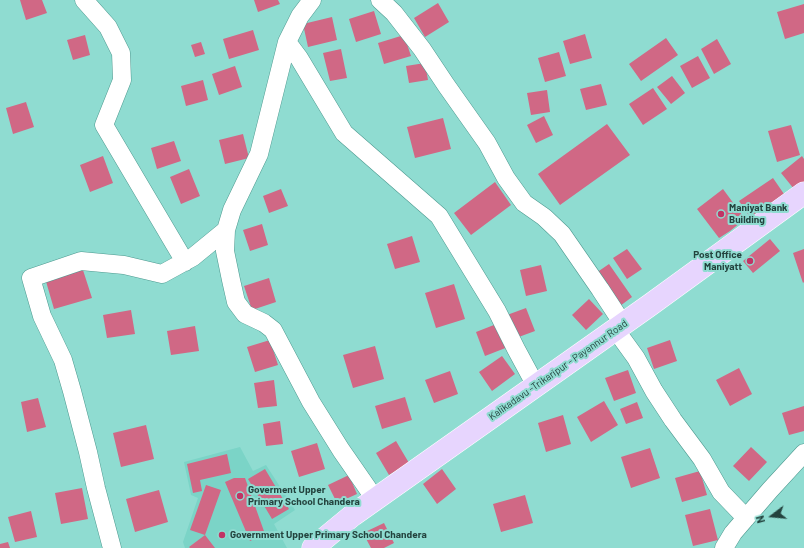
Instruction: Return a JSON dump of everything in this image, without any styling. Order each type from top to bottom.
[{"type":"main road","name":"Kalikadavu -Trikaripur - Payannur Road","points":[[314,548],[353,515],[375,499],[619,327],[804,193]]},
{"type":"street","points":[[84,0],[108,27],[121,54],[122,80],[104,125],[185,262]]},
{"type":"street","points":[[312,0],[300,16],[287,42],[259,154],[232,210],[226,230],[225,251],[230,280],[236,302],[245,314],[264,323],[273,330],[311,402],[341,450],[375,499]]},
{"type":"street","points":[[380,0],[394,13],[422,49],[487,143],[506,178],[524,203],[544,217],[562,234],[600,289],[654,391],[702,459],[721,492],[746,518]]},
{"type":"street","points":[[287,42],[299,58],[344,133],[439,216],[497,311],[536,386]]},
{"type":"street","points":[[112,548],[63,360],[42,316],[31,278],[81,261],[124,265],[162,274],[194,257],[226,230]]},
{"type":"street","points":[[724,548],[733,533],[804,453]]},
{"type":"shaded area","name":"Goverment Upper Primary School Chandera","points":[[240,447],[253,471],[266,465],[295,510],[274,524],[287,548],[185,548],[183,542],[198,498],[191,495],[184,462]]},
{"type":"building","points":[[20,0],[42,0],[47,13],[26,20]]},
{"type":"building","points":[[254,0],[278,0],[280,4],[258,12]]},
{"type":"building","points":[[438,3],[449,22],[425,37],[414,18]]},
{"type":"building","points":[[804,4],[804,33],[785,39],[777,12]]},
{"type":"building","points":[[374,11],[381,34],[356,42],[349,19]]},
{"type":"building","points":[[332,17],[337,40],[308,47],[303,24]]},
{"type":"building","points":[[253,30],[259,50],[229,59],[223,39]]},
{"type":"building","points":[[585,34],[592,58],[570,64],[563,41]]},
{"type":"building","points":[[85,35],[90,55],[73,60],[67,40]]},
{"type":"building","points":[[404,35],[411,56],[384,64],[378,43]]},
{"type":"building","points":[[666,38],[678,55],[641,81],[629,64]]},
{"type":"building","points":[[717,39],[731,64],[714,74],[701,49]]},
{"type":"building","points":[[201,42],[205,54],[195,57],[191,45]]},
{"type":"building","points":[[341,49],[347,78],[330,81],[323,53]]},
{"type":"building","points":[[559,52],[566,76],[545,82],[538,58]]},
{"type":"building","points":[[698,56],[710,78],[692,88],[680,66]]},
{"type":"building","points":[[425,63],[428,80],[409,83],[406,66]]},
{"type":"building","points":[[235,66],[242,87],[219,95],[212,74]]},
{"type":"building","points":[[672,76],[685,93],[671,104],[657,87]]},
{"type":"building","points":[[203,80],[208,100],[186,106],[181,86]]},
{"type":"building","points":[[601,84],[607,105],[586,110],[580,89]]},
{"type":"building","points":[[653,88],[667,109],[643,125],[629,104]]},
{"type":"building","points":[[547,90],[550,112],[531,115],[527,93]]},
{"type":"building","points":[[26,102],[34,127],[13,134],[6,108]]},
{"type":"building","points":[[544,116],[553,135],[536,143],[527,125]]},
{"type":"building","points":[[443,118],[451,149],[415,158],[407,127]]},
{"type":"building","points":[[607,124],[630,155],[560,205],[538,174]]},
{"type":"building","points":[[791,125],[800,155],[777,162],[768,131]]},
{"type":"building","points":[[243,134],[249,158],[225,164],[219,140]]},
{"type":"building","points":[[174,141],[181,161],[157,169],[151,148]]},
{"type":"building","points":[[103,156],[113,183],[90,192],[80,165]]},
{"type":"building","points":[[802,156],[804,159],[804,182],[794,189],[781,173]]},
{"type":"building","points":[[189,169],[200,196],[181,204],[170,177]]},
{"type":"building","points":[[773,178],[784,194],[750,217],[739,201]]},
{"type":"building","points":[[495,182],[511,205],[471,235],[454,213]]},
{"type":"building","points":[[281,189],[288,206],[269,213],[263,196]]},
{"type":"building","name":"Maniyat Bank Building","points":[[723,189],[745,219],[719,238],[697,209]]},
{"type":"building","points":[[262,224],[268,245],[250,251],[243,230]]},
{"type":"building","points":[[412,236],[420,262],[395,269],[387,244]]},
{"type":"building","points":[[770,239],[780,251],[753,273],[743,261]]},
{"type":"building","points":[[627,249],[642,269],[627,279],[613,258]]},
{"type":"building","points":[[804,249],[804,282],[803,283],[793,253]]},
{"type":"building","points":[[609,264],[632,297],[620,306],[596,273]]},
{"type":"building","points":[[541,265],[547,291],[526,296],[520,270]]},
{"type":"building","points":[[82,267],[92,298],[54,309],[45,278]]},
{"type":"building","points":[[269,278],[276,302],[252,310],[244,286]]},
{"type":"building","points":[[454,284],[465,319],[436,328],[425,293]]},
{"type":"building","points":[[589,299],[603,314],[586,330],[572,315]]},
{"type":"building","points":[[526,308],[535,331],[516,338],[507,315]]},
{"type":"building","points":[[131,310],[135,334],[107,338],[103,315]]},
{"type":"building","points":[[499,323],[508,347],[485,356],[476,332]]},
{"type":"building","points":[[195,326],[199,351],[171,355],[167,331]]},
{"type":"building","points":[[270,340],[278,365],[255,372],[247,347]]},
{"type":"building","points":[[670,340],[677,361],[654,369],[647,348]]},
{"type":"building","points":[[375,346],[384,379],[353,388],[343,355]]},
{"type":"building","points":[[502,356],[515,374],[492,391],[479,372]]},
{"type":"building","points":[[739,368],[752,394],[730,406],[716,380]]},
{"type":"building","points":[[628,370],[636,393],[614,401],[605,378]]},
{"type":"building","points":[[450,371],[458,394],[434,403],[425,380]]},
{"type":"building","points":[[274,380],[277,406],[258,408],[254,383]]},
{"type":"building","points":[[405,397],[412,420],[382,429],[375,406]]},
{"type":"building","points":[[38,398],[46,427],[27,432],[21,402]]},
{"type":"building","points":[[604,401],[618,425],[591,442],[577,417]]},
{"type":"building","points":[[637,402],[643,418],[626,424],[620,409]]},
{"type":"building","points":[[804,406],[804,431],[789,435],[782,413]]},
{"type":"building","points":[[563,415],[571,444],[546,452],[538,423]]},
{"type":"building","points":[[280,421],[283,444],[266,446],[263,424]]},
{"type":"building","points":[[146,425],[154,459],[121,467],[113,433]]},
{"type":"building","points":[[396,441],[409,463],[389,475],[376,453]]},
{"type":"building","points":[[317,443],[325,469],[299,477],[291,451]]},
{"type":"building","points":[[751,447],[767,462],[749,481],[733,466]]},
{"type":"building","points":[[650,448],[660,478],[631,488],[621,457]]},
{"type":"building","name":"Goverment Upper Primary School Chandera","points":[[227,454],[231,473],[200,480],[202,491],[193,493],[187,464]]},
{"type":"building","name":"Goverment Upper Primary School Chandera","points":[[265,469],[289,509],[272,519],[248,479]]},
{"type":"building","points":[[442,469],[456,489],[437,504],[423,484]]},
{"type":"building","points":[[700,471],[707,495],[682,502],[675,478]]},
{"type":"building","points":[[349,475],[357,494],[337,503],[328,485]]},
{"type":"building","points":[[234,478],[245,478],[265,534],[250,541],[225,482]]},
{"type":"building","name":"Goverment Upper Primary School Chandera","points":[[206,485],[221,490],[205,535],[190,530]]},
{"type":"building","points":[[82,488],[88,519],[61,524],[55,493]]},
{"type":"building","points":[[159,490],[168,522],[135,532],[126,499]]},
{"type":"building","points":[[525,495],[533,523],[501,532],[493,504]]},
{"type":"building","points":[[710,509],[718,540],[693,546],[685,515]]},
{"type":"building","points":[[31,511],[37,537],[15,542],[8,517]]},
{"type":"building","points":[[384,523],[394,543],[384,548],[371,548],[363,533]]},
{"type":"building","points":[[205,535],[215,548],[189,547]]},
{"type":"building","points":[[8,542],[10,548],[0,548],[0,544]]},
{"type":"place","name":"Maniyat Bank Building","points":[[721,214]]},
{"type":"place","name":"Post Office Maniyatt","points":[[750,261]]},
{"type":"place","name":"Goverment Upper Primary School Chandera","points":[[240,496]]},
{"type":"place","name":"Government Upper Primary School Chandera","points":[[222,535]]}]
